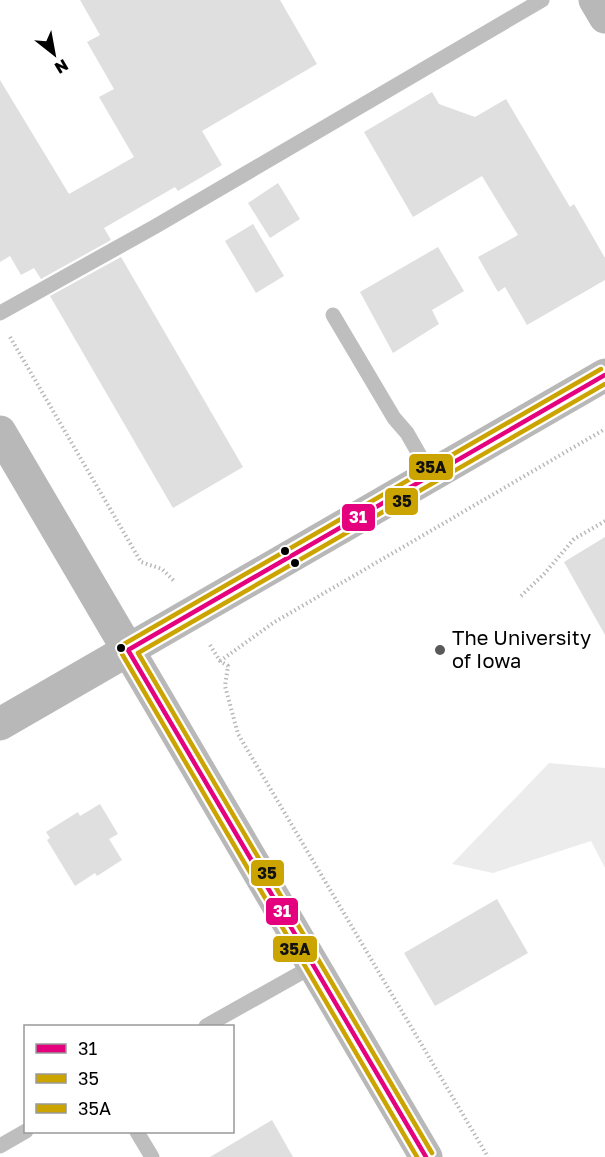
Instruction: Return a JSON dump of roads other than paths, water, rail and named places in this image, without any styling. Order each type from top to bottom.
[{"type":"main road","points":[[595,0],[605,17]]},
{"type":"main road","points":[[0,724],[605,375]]},
{"type":"main road","points":[[0,432],[426,1157]]},
{"type":"lane","points":[[0,313],[156,226],[542,0]]},
{"type":"lane","points":[[333,315],[393,418],[407,433],[431,475]]},
{"type":"lane","points":[[208,1025],[313,966]]},
{"type":"lane","points":[[0,1146],[24,1132]]},
{"type":"lane","points":[[138,1133],[152,1157]]},
{"type":"place","name":"The University of Iowa","points":[[440,650]]}]
